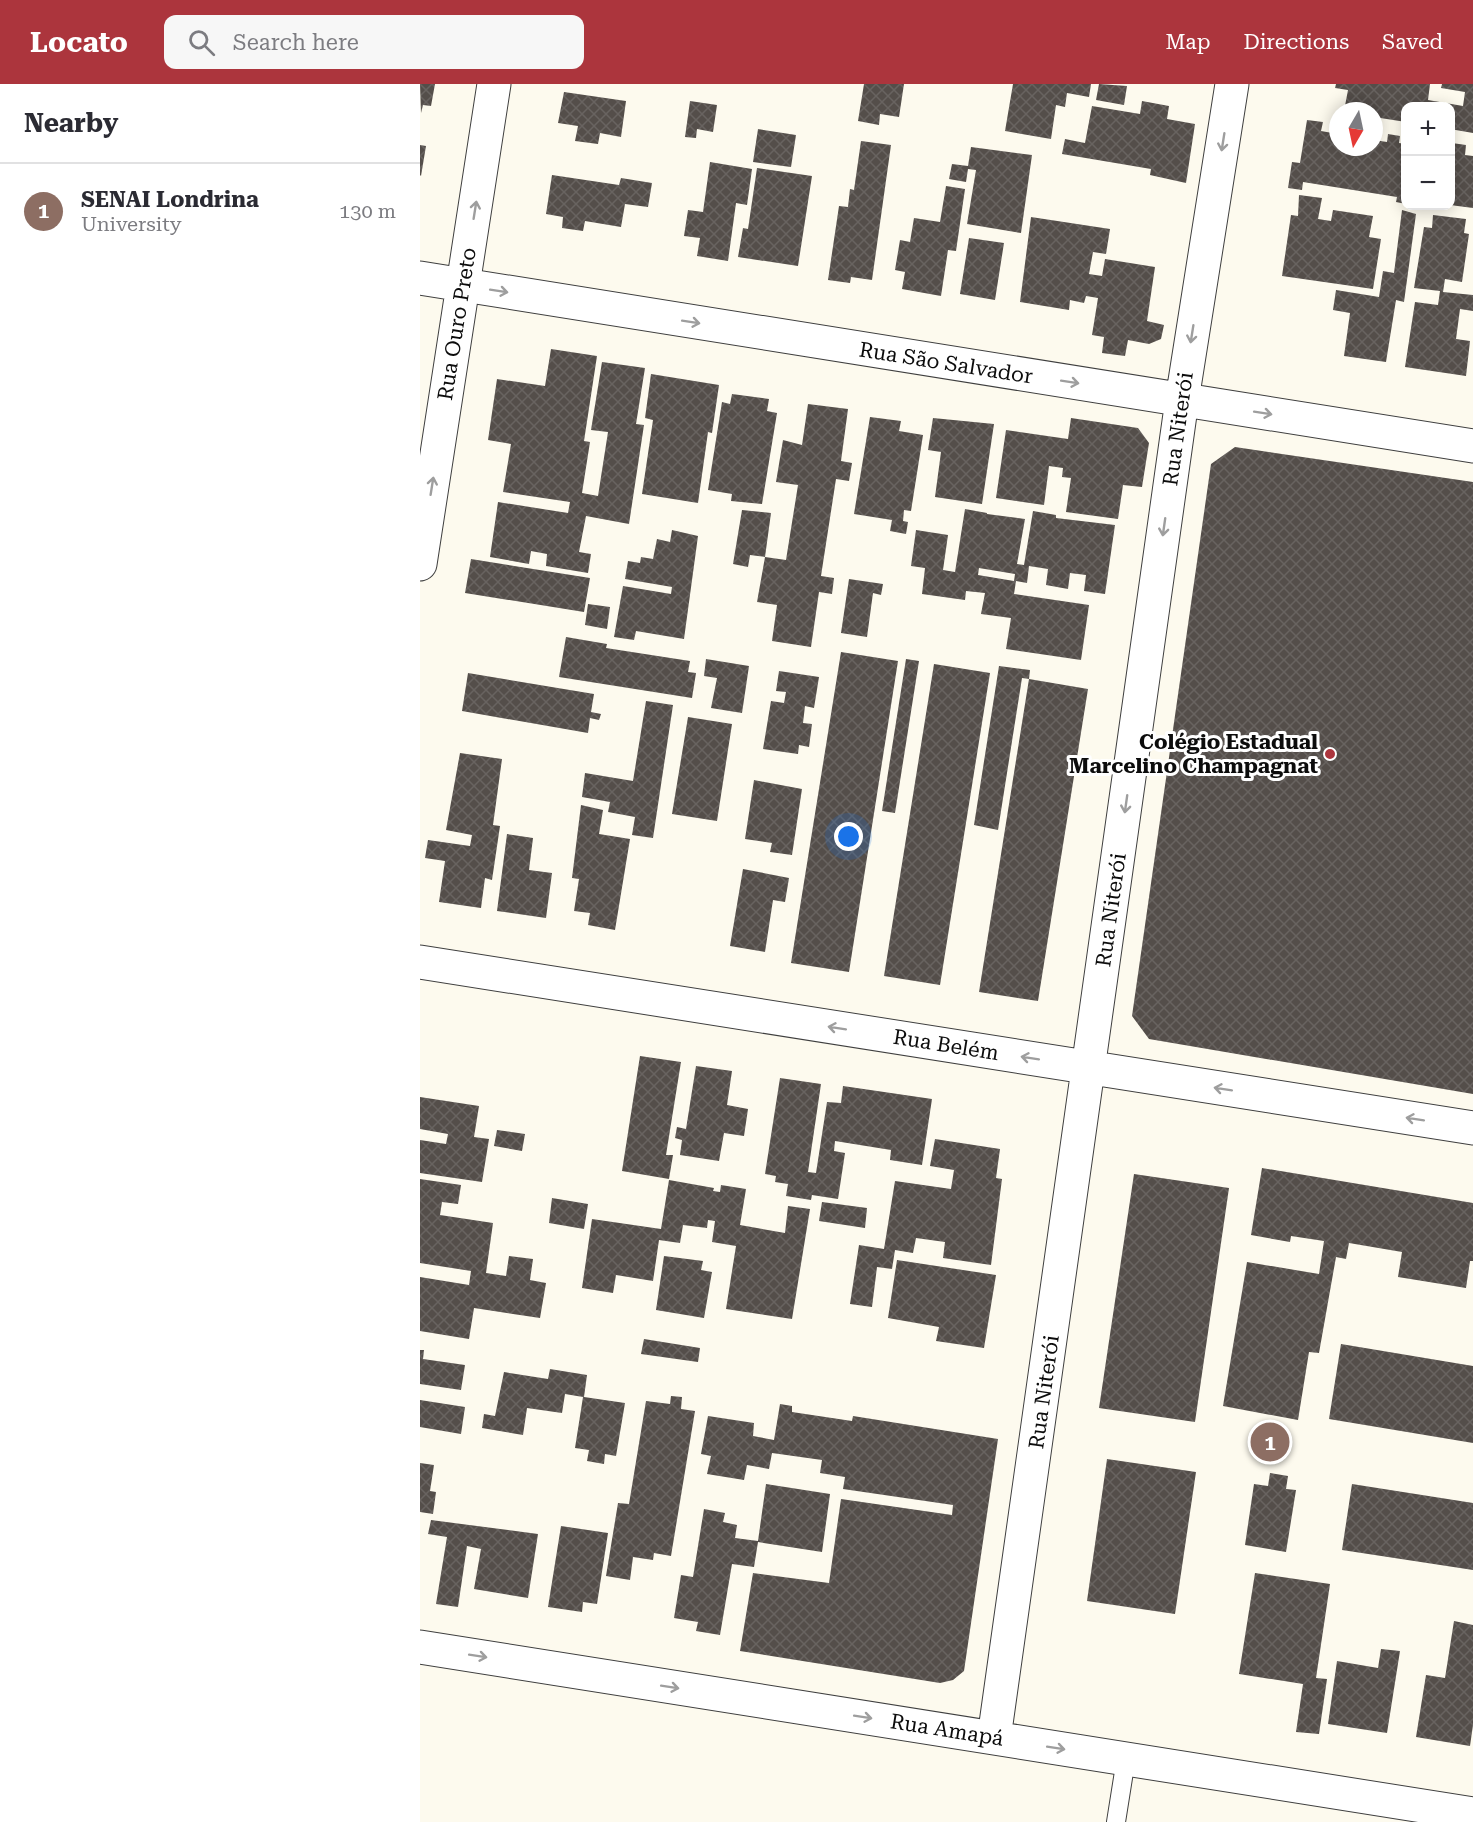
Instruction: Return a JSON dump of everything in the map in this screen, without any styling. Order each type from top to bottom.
[{"type":"street","name":"Rua Ouro Preto","points":[[420,564],[494,84]]},
{"type":"street","name":"Rua Niterói","points":[[994,1738],[1090,1068],[1182,400],[1232,84]]},
{"type":"street","name":"Rua São Salvador","points":[[420,278],[1473,446]]},
{"type":"street","name":"Rua Belém","points":[[420,962],[1473,1128]]},
{"type":"street","name":"Rua Amapá","points":[[420,1647],[1473,1814]]},
{"type":"lane","points":[[1116,1822],[1126,1759]]},
{"type":"building","points":[[420,84],[435,84],[431,106],[423,105],[421,113]]},
{"type":"building","points":[[864,84],[904,84],[899,117],[880,114],[879,125],[858,121]]},
{"type":"building","points":[[1013,84],[1091,84],[1089,97],[1067,93],[1065,107],[1056,105],[1051,139],[1005,131]]},
{"type":"building","points":[[1099,84],[1127,86],[1124,105],[1096,100]]},
{"type":"building","points":[[1336,84],[1430,84],[1428,100],[1440,102],[1401,102],[1401,121],[1383,118],[1383,102],[1346,102],[1348,90],[1335,88]]},
{"type":"building","points":[[1442,84],[1473,84],[1473,133],[1455,130],[1455,105],[1463,106],[1465,92],[1441,88]]},
{"type":"building","points":[[564,92],[626,101],[621,137],[600,133],[598,144],[575,141],[578,126],[558,123]]},
{"type":"building","points":[[690,101],[717,105],[713,132],[697,129],[696,138],[685,137]]},
{"type":"building","points":[[1142,101],[1169,106],[1167,119],[1195,124],[1186,183],[1150,175],[1151,169],[1062,154],[1065,139],[1085,143],[1092,106],[1140,114]]},
{"type":"building","points":[[1307,120],[1323,122],[1321,131],[1329,132],[1329,156],[1383,156],[1383,141],[1387,142],[1388,134],[1400,136],[1401,203],[1396,202],[1397,197],[1303,182],[1302,190],[1288,188],[1292,162],[1300,163]]},
{"type":"building","points":[[758,129],[796,135],[791,167],[753,162]]},
{"type":"building","points":[[861,141],[891,145],[872,280],[851,277],[850,283],[828,280],[839,206],[848,207],[850,189],[854,190]]},
{"type":"building","points":[[1455,143],[1466,145],[1465,155],[1473,156],[1473,208],[1455,206]]},
{"type":"building","points":[[420,145],[426,146],[421,176],[420,175]]},
{"type":"building","points":[[971,147],[1032,155],[1021,233],[967,224],[976,170],[968,169],[966,182],[949,179],[952,164],[968,166]]},
{"type":"building","points":[[710,162],[752,169],[747,205],[736,203],[728,261],[697,256],[700,238],[684,236],[688,210],[703,212]]},
{"type":"building","points":[[757,168],[812,176],[798,266],[738,257],[743,228],[748,229]]},
{"type":"building","points":[[552,175],[619,185],[621,178],[652,183],[648,207],[625,204],[621,227],[585,221],[583,231],[562,228],[563,217],[546,214]]},
{"type":"building","points":[[946,186],[965,189],[956,251],[948,250],[941,296],[902,289],[905,272],[895,270],[900,240],[910,242],[914,218],[940,222]]},
{"type":"building","points":[[1299,195],[1322,198],[1318,219],[1331,221],[1333,210],[1373,216],[1369,237],[1381,239],[1373,289],[1282,276],[1291,215],[1298,216]]},
{"type":"building","points":[[1402,210],[1416,214],[1404,302],[1396,300],[1386,362],[1344,356],[1350,313],[1333,310],[1336,290],[1379,297],[1383,271],[1394,273]]},
{"type":"building","points":[[1433,215],[1466,219],[1464,233],[1469,234],[1462,282],[1445,279],[1443,292],[1473,295],[1473,311],[1460,309],[1456,339],[1470,341],[1466,376],[1405,367],[1415,302],[1438,305],[1440,291],[1414,288],[1424,227],[1432,228]]},
{"type":"building","points":[[1031,217],[1110,229],[1106,254],[1093,252],[1089,274],[1102,276],[1105,259],[1155,267],[1147,321],[1164,325],[1161,339],[1149,344],[1128,340],[1125,356],[1102,353],[1104,337],[1092,335],[1098,298],[1086,296],[1084,303],[1070,300],[1069,310],[1020,302]]},
{"type":"building","points":[[969,238],[1004,243],[995,300],[960,294]]},
{"type":"building","points":[[551,349],[597,356],[584,441],[590,442],[582,493],[598,496],[608,432],[591,430],[602,362],[645,368],[636,424],[644,425],[629,524],[586,516],[579,552],[591,554],[588,573],[546,566],[547,554],[531,551],[529,564],[490,557],[498,502],[568,513],[570,502],[503,492],[511,444],[488,440],[497,379],[545,386]]},
{"type":"building","points":[[651,374],[719,385],[712,433],[708,432],[698,503],[642,494],[653,420],[645,418]]},
{"type":"building","points":[[732,394],[769,399],[767,411],[777,413],[762,504],[731,501],[732,494],[708,490],[722,402],[730,404]]},
{"type":"building","points":[[808,404],[848,409],[841,461],[852,463],[849,481],[836,479],[821,576],[834,578],[832,594],[819,592],[811,647],[772,641],[777,605],[757,602],[765,557],[786,560],[798,485],[776,482],[783,440],[802,445]]},
{"type":"building","points":[[870,417],[901,421],[899,431],[923,435],[911,511],[904,510],[903,521],[908,522],[906,534],[890,531],[892,520],[854,514]]},
{"type":"building","points":[[933,418],[994,424],[982,504],[935,497],[941,452],[928,450]]},
{"type":"building","points":[[1071,418],[1138,428],[1149,443],[1142,487],[1123,485],[1118,519],[1066,512],[1071,478],[1062,477],[1063,468],[1049,466],[1044,505],[996,498],[1006,430],[1068,439]]},
{"type":"building","name":"Colégio Estadual Marcelino Champagnat","points":[[1235,447],[1473,482],[1473,1094],[1149,1039],[1132,1016],[1211,464]]},
{"type":"building","points":[[965,509],[1025,519],[1017,564],[1024,565],[1033,511],[1056,515],[1056,518],[1115,525],[1105,594],[1084,591],[1086,575],[1070,573],[1068,589],[1046,585],[1048,569],[1029,566],[1027,583],[1016,581],[1014,594],[1089,605],[1081,660],[1006,649],[1011,618],[981,614],[985,593],[966,591],[965,600],[922,594],[925,568],[911,566],[916,530],[948,535],[943,570],[955,572]],"holes":[[[979,568],[1015,574],[1014,581],[978,575]]]},
{"type":"building","points":[[742,510],[771,513],[765,557],[750,555],[748,567],[733,564]]},
{"type":"building","points":[[672,530],[698,536],[684,639],[636,631],[634,640],[614,637],[623,586],[671,594],[672,587],[625,579],[628,561],[640,563],[641,557],[653,559],[657,539],[670,542]]},
{"type":"building","points":[[471,559],[590,578],[584,612],[465,593]]},
{"type":"building","points":[[849,579],[883,584],[881,595],[873,593],[867,637],[841,633]]},
{"type":"building","points":[[588,604],[610,607],[607,629],[585,625]]},
{"type":"building","points":[[566,637],[607,644],[606,648],[690,661],[688,672],[696,673],[692,698],[559,677]]},
{"type":"building","points":[[841,652],[898,661],[849,972],[791,963]]},
{"type":"building","points":[[706,659],[749,666],[742,713],[711,708],[717,678],[704,676]]},
{"type":"building","points":[[906,659],[919,661],[895,813],[882,811]]},
{"type":"building","points":[[934,664],[990,673],[940,985],[884,976]]},
{"type":"building","points":[[999,666],[1030,670],[1029,679],[1022,678],[998,830],[974,825]]},
{"type":"building","points":[[779,671],[819,677],[814,708],[805,706],[803,723],[812,724],[809,747],[799,745],[798,754],[763,749],[771,701],[784,703],[786,692],[776,691]]},
{"type":"building","points":[[468,673],[594,694],[591,712],[601,714],[599,720],[590,718],[588,733],[462,711]]},
{"type":"building","points":[[1029,679],[1088,689],[1038,1001],[979,992]]},
{"type":"building","points":[[646,701],[673,705],[653,838],[632,835],[635,817],[608,812],[610,802],[582,797],[585,773],[633,781]]},
{"type":"building","points":[[688,717],[732,724],[717,821],[672,814]]},
{"type":"building","points":[[460,753],[502,759],[493,825],[500,826],[492,880],[485,878],[481,908],[439,902],[445,861],[425,858],[428,840],[470,846],[472,835],[446,830]]},
{"type":"building","points":[[754,780],[802,789],[792,855],[770,852],[772,843],[745,839]]},
{"type":"building","points":[[581,805],[603,810],[599,834],[630,839],[615,930],[588,925],[590,913],[574,911],[579,879],[572,878]]},
{"type":"building","points":[[507,834],[533,838],[529,870],[552,873],[546,918],[497,911]]},
{"type":"building","points":[[743,869],[789,878],[785,902],[773,900],[765,952],[730,946]]},
{"type":"building","points":[[640,1056],[681,1062],[666,1155],[673,1155],[669,1179],[622,1171]]},
{"type":"building","points":[[696,1066],[732,1071],[727,1105],[748,1109],[744,1136],[724,1133],[719,1161],[680,1155],[682,1140],[675,1138],[677,1127],[686,1129]]},
{"type":"building","points":[[780,1078],[821,1084],[808,1172],[816,1173],[827,1102],[841,1103],[843,1086],[932,1099],[922,1165],[890,1160],[891,1150],[835,1141],[834,1151],[845,1153],[838,1199],[812,1195],[811,1200],[786,1196],[788,1184],[775,1182],[776,1176],[765,1174]]},
{"type":"building","points":[[420,1097],[479,1106],[474,1137],[489,1139],[482,1182],[420,1173],[420,1140],[446,1144],[448,1134],[420,1129]]},
{"type":"building","points":[[497,1130],[525,1134],[522,1151],[494,1146]]},
{"type":"building","points":[[935,1139],[1000,1149],[996,1178],[1002,1179],[991,1265],[943,1258],[945,1242],[916,1238],[913,1253],[895,1250],[892,1269],[877,1267],[872,1307],[850,1304],[859,1245],[884,1249],[895,1181],[951,1189],[954,1170],[930,1166]]},
{"type":"building","points":[[1262,1168],[1473,1203],[1473,1261],[1470,1261],[1466,1288],[1398,1277],[1402,1252],[1349,1243],[1346,1259],[1336,1257],[1319,1353],[1309,1352],[1298,1420],[1223,1406],[1247,1262],[1319,1274],[1324,1241],[1291,1236],[1290,1242],[1251,1235]]},
{"type":"building","points":[[1134,1174],[1229,1188],[1195,1422],[1099,1408]]},
{"type":"building","points":[[420,1179],[461,1185],[458,1204],[442,1202],[440,1215],[493,1223],[486,1273],[506,1276],[509,1256],[533,1259],[530,1280],[546,1283],[540,1318],[474,1308],[469,1339],[420,1331],[420,1277],[469,1285],[471,1271],[420,1263]]},
{"type":"building","points":[[669,1180],[714,1188],[713,1191],[720,1192],[721,1185],[746,1189],[740,1225],[785,1233],[788,1206],[810,1209],[792,1319],[726,1309],[736,1246],[712,1242],[715,1221],[708,1220],[707,1228],[683,1225],[680,1243],[659,1240],[653,1281],[616,1275],[613,1293],[582,1288],[592,1219],[661,1229]]},
{"type":"building","points":[[552,1198],[588,1204],[584,1229],[549,1223]]},
{"type":"building","points":[[822,1202],[867,1208],[865,1228],[819,1221]]},
{"type":"building","points":[[664,1256],[703,1261],[701,1270],[712,1272],[704,1318],[656,1310]]},
{"type":"building","points":[[897,1260],[996,1275],[984,1348],[936,1341],[939,1327],[888,1318]]},
{"type":"building","points":[[644,1339],[700,1348],[698,1362],[641,1354]]},
{"type":"building","points":[[1341,1344],[1473,1366],[1473,1443],[1329,1419]]},
{"type":"building","points":[[420,1350],[424,1350],[423,1359],[465,1365],[461,1390],[420,1384]]},
{"type":"building","points":[[550,1369],[587,1375],[584,1397],[625,1403],[616,1456],[605,1454],[604,1464],[587,1461],[589,1450],[575,1448],[583,1397],[565,1394],[562,1413],[527,1408],[523,1435],[482,1428],[484,1414],[495,1416],[504,1372],[548,1379]]},
{"type":"building","points":[[671,1396],[682,1397],[681,1409],[695,1411],[671,1556],[654,1553],[653,1560],[633,1557],[630,1580],[606,1576],[618,1503],[629,1504],[646,1401],[670,1404]]},
{"type":"building","points":[[420,1400],[465,1407],[461,1434],[420,1427]]},
{"type":"building","points":[[780,1404],[792,1406],[792,1412],[852,1421],[853,1416],[998,1439],[964,1671],[953,1680],[940,1683],[740,1651],[753,1573],[829,1583],[841,1499],[952,1515],[953,1505],[843,1489],[845,1477],[820,1473],[822,1460],[772,1453],[769,1469],[747,1465],[744,1480],[707,1474],[711,1456],[701,1454],[708,1416],[754,1423],[753,1436],[774,1440]]},
{"type":"building","points":[[1107,1459],[1196,1472],[1175,1614],[1087,1601]]},
{"type":"building","points":[[420,1463],[434,1465],[430,1491],[436,1492],[433,1514],[420,1512]]},
{"type":"building","points":[[1270,1473],[1288,1476],[1286,1489],[1296,1490],[1286,1552],[1245,1545],[1254,1484],[1268,1486]]},
{"type":"building","points":[[766,1484],[830,1494],[822,1552],[758,1542],[754,1567],[732,1564],[720,1635],[696,1631],[698,1622],[674,1618],[681,1575],[693,1577],[704,1509],[725,1513],[723,1522],[737,1525],[735,1538],[758,1541]]},
{"type":"building","points":[[1352,1484],[1473,1503],[1473,1570],[1342,1550]]},
{"type":"building","points":[[431,1520],[538,1534],[528,1598],[474,1589],[481,1549],[467,1546],[458,1607],[436,1604],[447,1537],[428,1534]]},
{"type":"building","points":[[561,1526],[608,1533],[597,1604],[583,1602],[582,1612],[548,1607]]},
{"type":"building","points":[[1255,1573],[1330,1584],[1316,1678],[1327,1679],[1319,1734],[1296,1732],[1303,1684],[1239,1674]]},
{"type":"building","points":[[1454,1621],[1473,1625],[1473,1725],[1470,1746],[1416,1737],[1426,1675],[1445,1678]]},
{"type":"building","points":[[1381,1649],[1400,1651],[1387,1733],[1328,1724],[1337,1661],[1378,1668]]},
{"type":"place","name":"Colégio Estadual Marcelino Champagnat","points":[[1330,754]]},
{"type":"place","name":"SENAI Londrina","points":[[1270,1442]]}]
